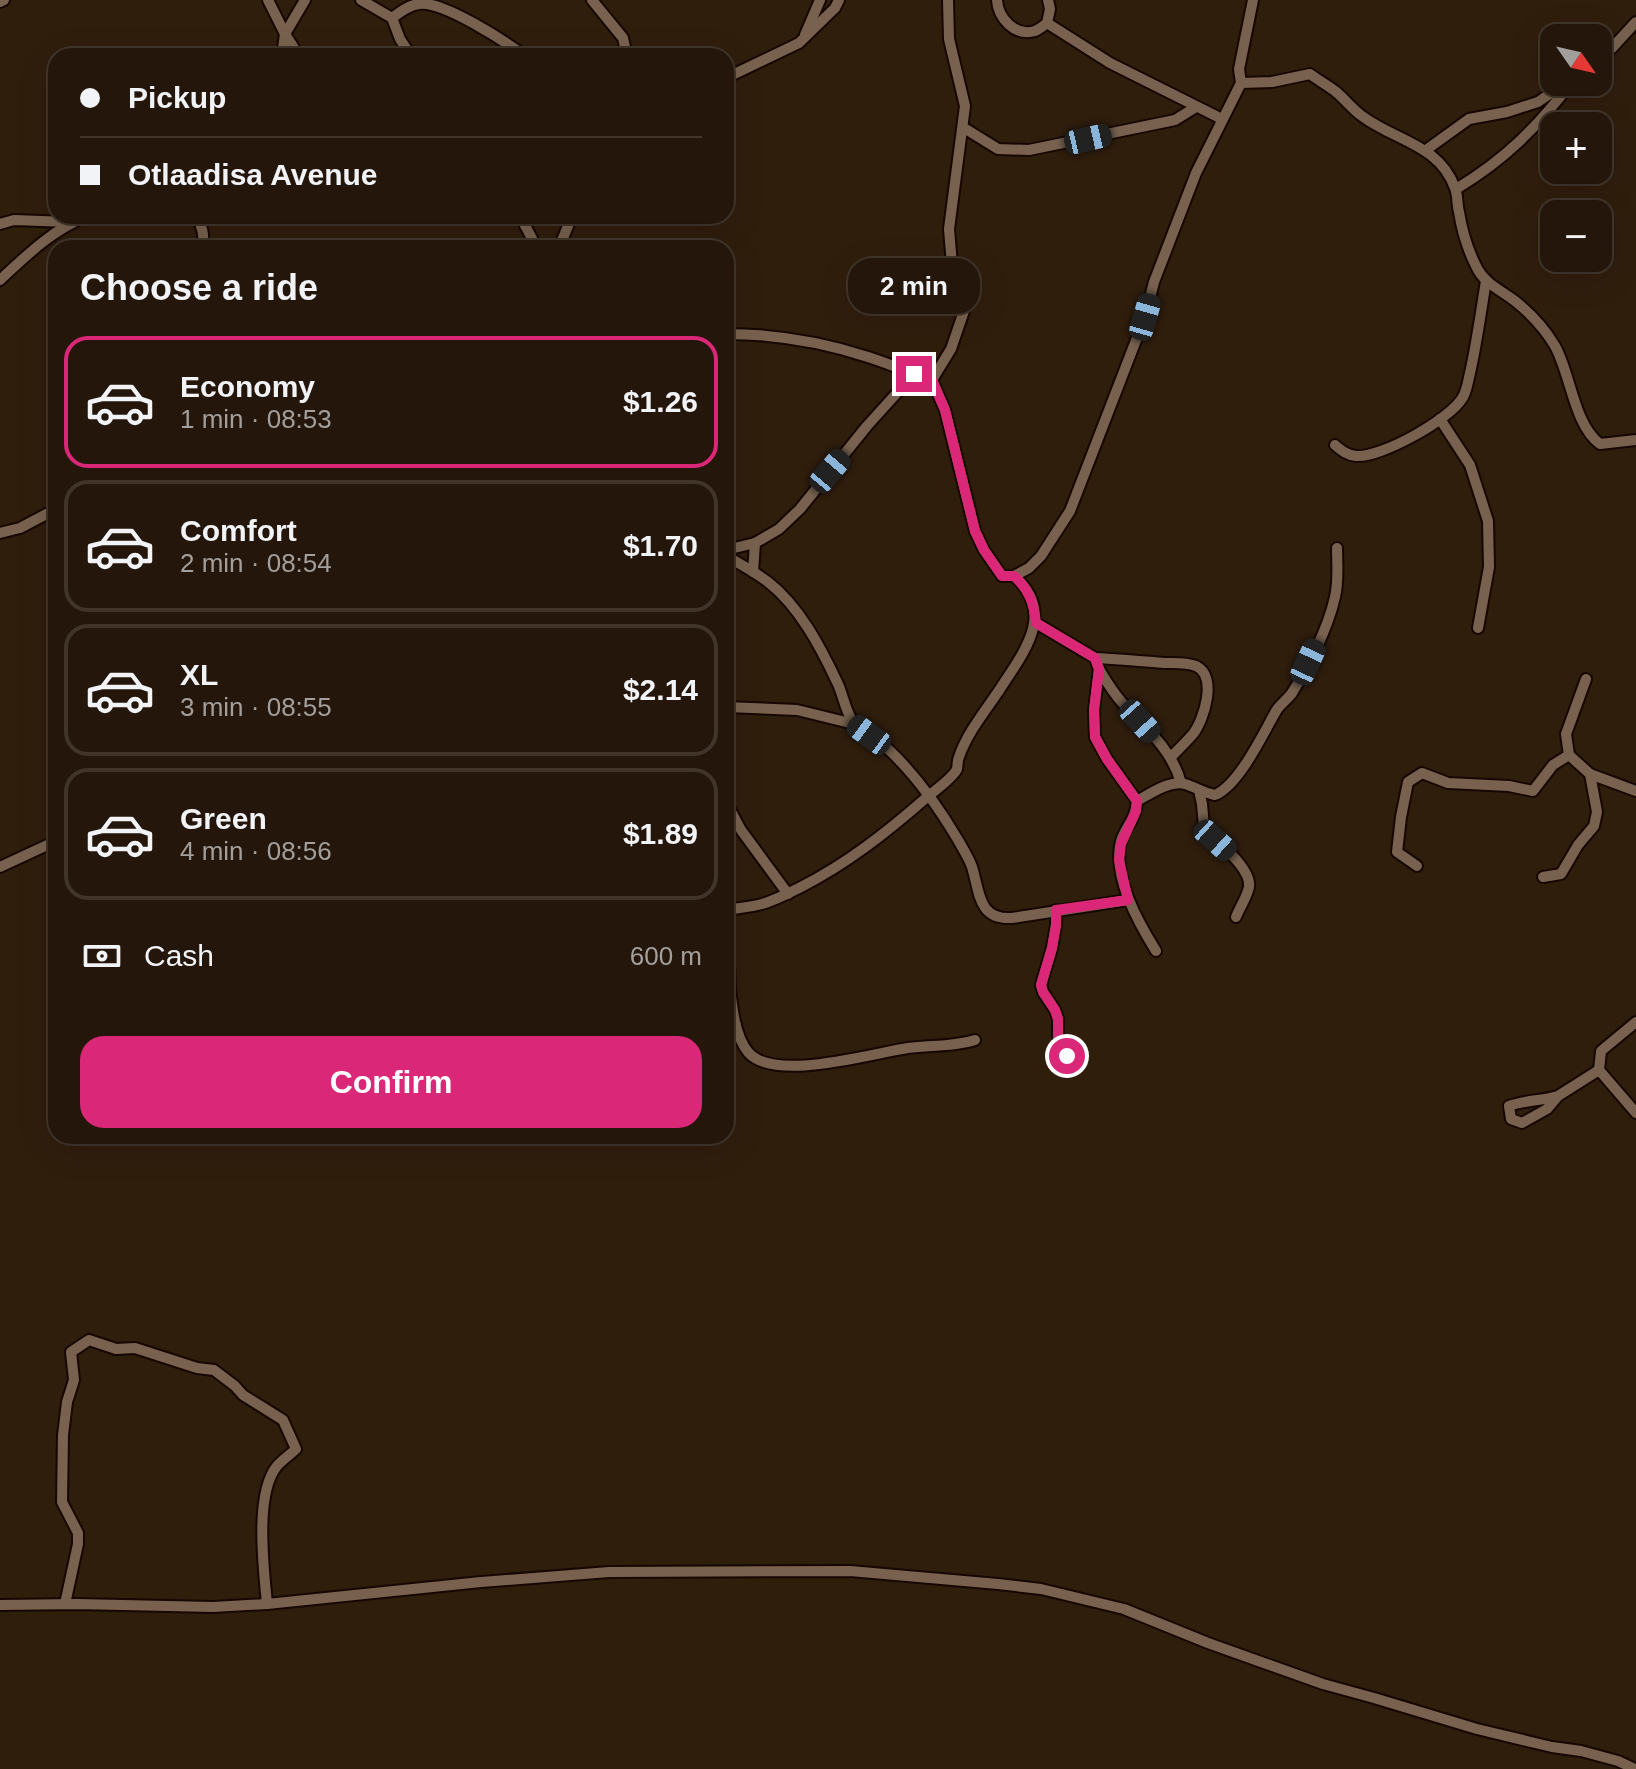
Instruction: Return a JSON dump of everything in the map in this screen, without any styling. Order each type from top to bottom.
[{"type":"street","points":[[268,0],[294,48]]},
{"type":"street","points":[[283,48],[285,34],[305,0]]},
{"type":"street","points":[[361,0],[392,18],[406,48]]},
{"type":"street","points":[[592,0],[623,38],[625,48]]},
{"type":"street","points":[[804,38],[820,0]]},
{"type":"street","points":[[734,74],[804,38],[835,8],[839,0]]},
{"type":"street","points":[[948,0],[949,39],[965,106],[950,214],[949,244],[955,300]]},
{"type":"street","points":[[997,0],[999,14],[1010,26],[1020,31],[1035,31],[1047,23],[1048,0]]},
{"type":"street","points":[[734,334],[824,345],[932,380],[945,410],[975,531],[984,550],[1002,576],[1014,576],[1029,568],[1041,556],[1070,511],[1145,317],[1154,282],[1196,173],[1241,83],[1239,69],[1253,0]]},
{"type":"street","points":[[392,18],[416,4],[435,5],[512,48]]},
{"type":"street","points":[[1612,48],[1636,22]]},
{"type":"street","points":[[1047,23],[1110,63],[1222,119]]},
{"type":"street","points":[[1241,83],[1272,82],[1310,74],[1336,92],[1360,115],[1426,150],[1445,169],[1456,189],[1459,215],[1478,269],[1486,281],[1526,311],[1554,345],[1566,369],[1579,414],[1592,438],[1600,444],[1636,440]]},
{"type":"street","points":[[1426,150],[1469,119],[1507,112],[1548,96]]},
{"type":"street","points":[[1456,189],[1476,177],[1533,130],[1559,96]]},
{"type":"street","points":[[964,128],[998,149],[1029,150],[1175,120],[1196,107]]},
{"type":"street","points":[[0,224],[14,220],[48,222]]},
{"type":"street","points":[[0,280],[42,241],[69,224]]},
{"type":"street","points":[[932,285],[951,265]]},
{"type":"street","points":[[1335,445],[1346,454],[1356,456],[1384,451],[1440,419],[1461,400],[1471,365],[1486,281]]},
{"type":"street","points":[[932,380],[951,349],[964,311]]},
{"type":"street","points":[[734,548],[755,543],[779,529],[800,509],[914,374]]},
{"type":"street","points":[[1440,419],[1470,465],[1488,521],[1489,567],[1478,628]]},
{"type":"street","points":[[0,533],[20,528],[48,513]]},
{"type":"street","points":[[753,572],[755,543]]},
{"type":"street","points":[[1137,801],[1159,789],[1181,783],[1215,795],[1230,783],[1265,734],[1278,708],[1291,694],[1328,621],[1338,579],[1337,548]]},
{"type":"street","points":[[734,561],[785,597],[813,637],[838,683],[854,724]]},
{"type":"street","points":[[734,909],[762,904],[823,876],[859,853],[957,770],[958,758],[968,738],[1029,642],[1036,623],[1035,608],[1029,594],[1023,583],[1014,576]]},
{"type":"street","points":[[1036,623],[1097,664],[1110,688],[1171,757],[1181,783]]},
{"type":"street","points":[[1097,664],[1184,664],[1203,671],[1208,686],[1203,712],[1193,734],[1171,757]]},
{"type":"street","points":[[1097,664],[1095,737],[1137,801],[1136,811],[1121,844],[1119,860],[1128,900],[1156,951]]},
{"type":"street","points":[[1586,679],[1566,734],[1569,755],[1590,774],[1636,791]]},
{"type":"street","points":[[734,707],[797,710],[854,724],[885,747],[929,795],[971,863],[983,906],[995,918],[1128,900]]},
{"type":"street","points":[[1417,866],[1397,852],[1408,782],[1422,773],[1448,783],[1509,786],[1533,791],[1553,765],[1569,755]]},
{"type":"street","points":[[1543,877],[1561,874],[1578,845],[1594,826],[1597,812],[1590,774]]},
{"type":"street","points":[[1199,790],[1204,827],[1247,874],[1249,883],[1236,917]]},
{"type":"street","points":[[734,817],[788,894]]},
{"type":"street","points":[[0,867],[48,845]]},
{"type":"street","points":[[1056,910],[1052,948],[1041,985],[1055,1010],[1058,1036],[1067,1056]]},
{"type":"street","points":[[734,1006],[741,1040],[747,1051],[755,1059],[774,1066],[858,1059],[884,1052],[958,1045],[975,1040]]},
{"type":"street","points":[[1636,1022],[1601,1051],[1599,1070],[1636,1113]]},
{"type":"street","points":[[734,1035],[737,1023]]},
{"type":"street","points":[[1558,1096],[1599,1070]]},
{"type":"street","points":[[65,1604],[78,1533],[62,1502],[63,1435],[67,1402],[74,1380],[71,1352],[89,1340],[116,1349],[135,1348],[197,1368],[214,1370],[243,1395],[283,1420],[296,1449],[275,1467],[265,1495],[263,1556],[267,1604]]},
{"type":"street","points":[[0,1605],[213,1607],[609,1572],[850,1571],[998,1584],[1041,1589],[1124,1609],[1323,1684],[1477,1729],[1618,1761],[1635,1769]]},
{"type":"route","points":[[914,374],[932,380],[945,410],[975,531],[984,550],[1002,576],[1014,576],[1023,583],[1035,608],[1036,623],[1095,658],[1099,669],[1094,710],[1095,737],[1137,801],[1136,811],[1123,836],[1119,860],[1128,900],[1056,910],[1052,948],[1041,989],[1055,1010],[1058,1036],[1067,1056]]}]
